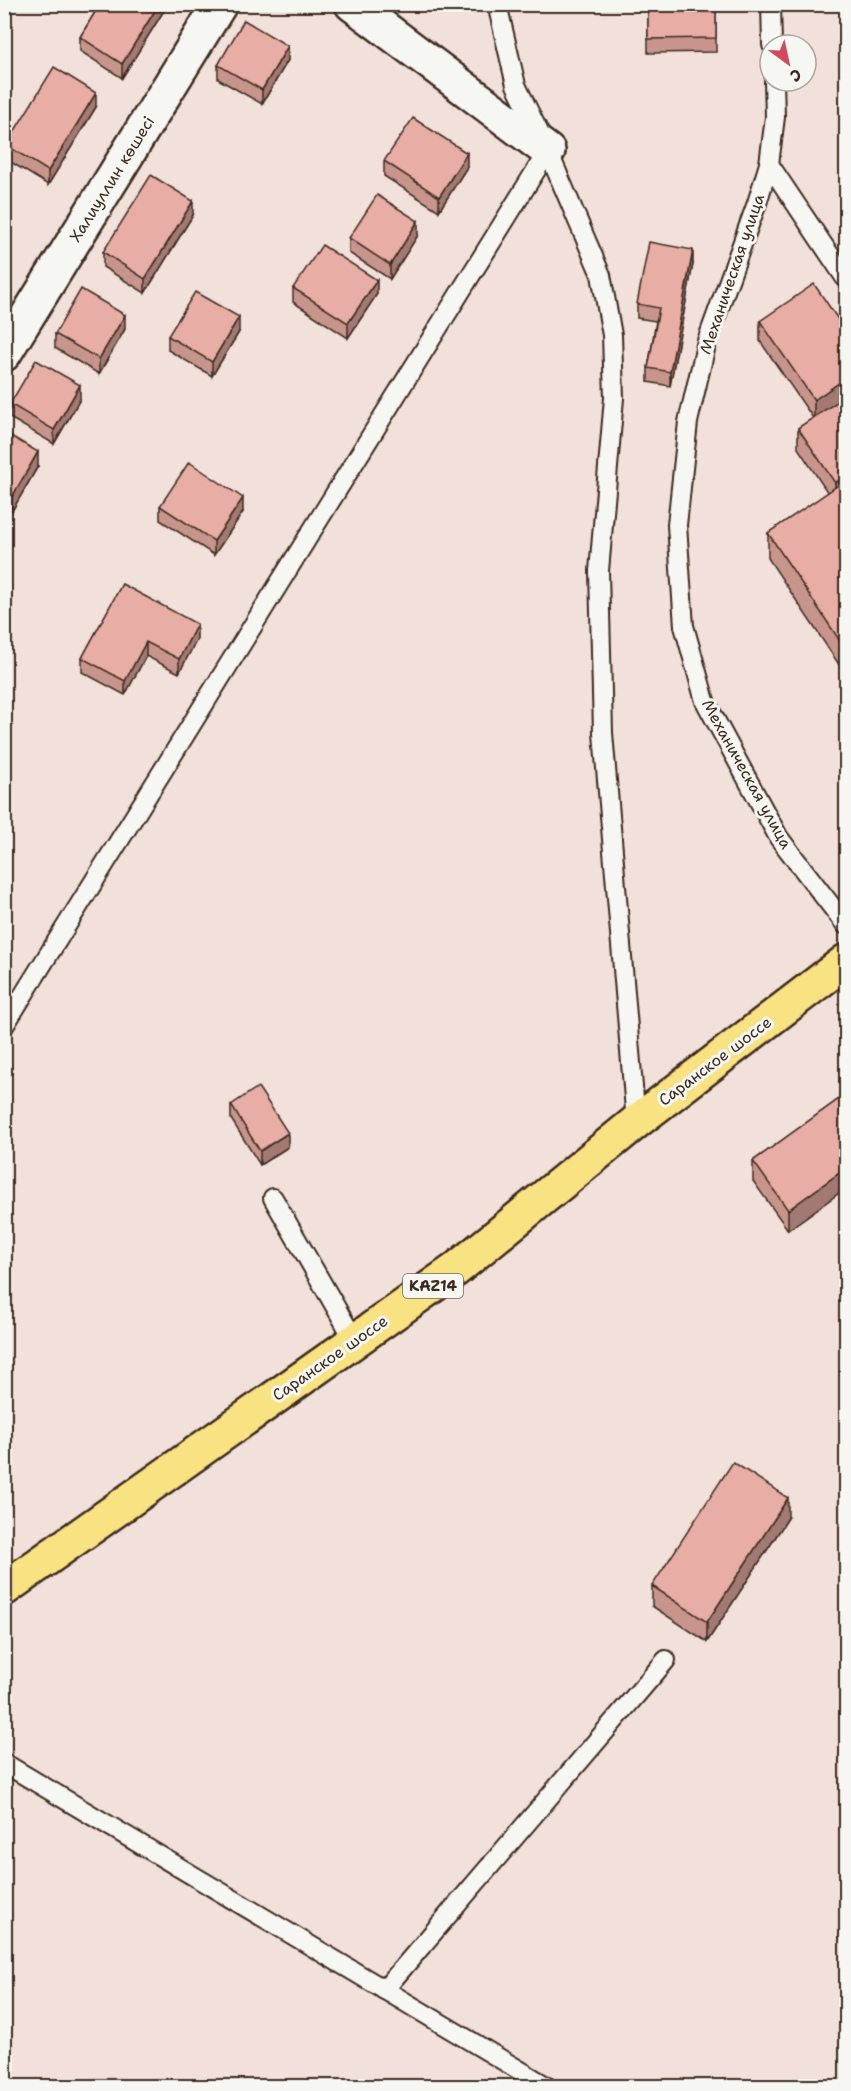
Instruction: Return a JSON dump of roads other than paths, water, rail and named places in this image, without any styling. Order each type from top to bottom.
[{"type":"highway","name":"Саранское шоссе","points":[[4,1589],[455,1270],[636,1122],[846,961]]},
{"type":"street","name":"Халиуллин көшесі","points":[[4,354],[220,4]]},
{"type":"street","points":[[352,4],[548,152]]},
{"type":"lane","points":[[497,4],[516,85],[548,152],[601,275],[612,335],[614,398],[599,571],[603,733],[636,1122]]},
{"type":"lane","points":[[771,4],[772,33]]},
{"type":"lane","name":"Механическая улица","points":[[774,93],[775,117],[769,164],[758,203],[707,341],[688,422],[677,525],[684,626],[705,701],[779,838],[846,925]]},
{"type":"lane","points":[[4,1026],[548,152]]},
{"type":"lane","points":[[769,164],[846,279]]},
{"type":"lane","points":[[273,1198],[355,1341]]},
{"type":"lane","points":[[384,1990],[666,1660]]},
{"type":"lane","points":[[4,1763],[546,2086]]}]
